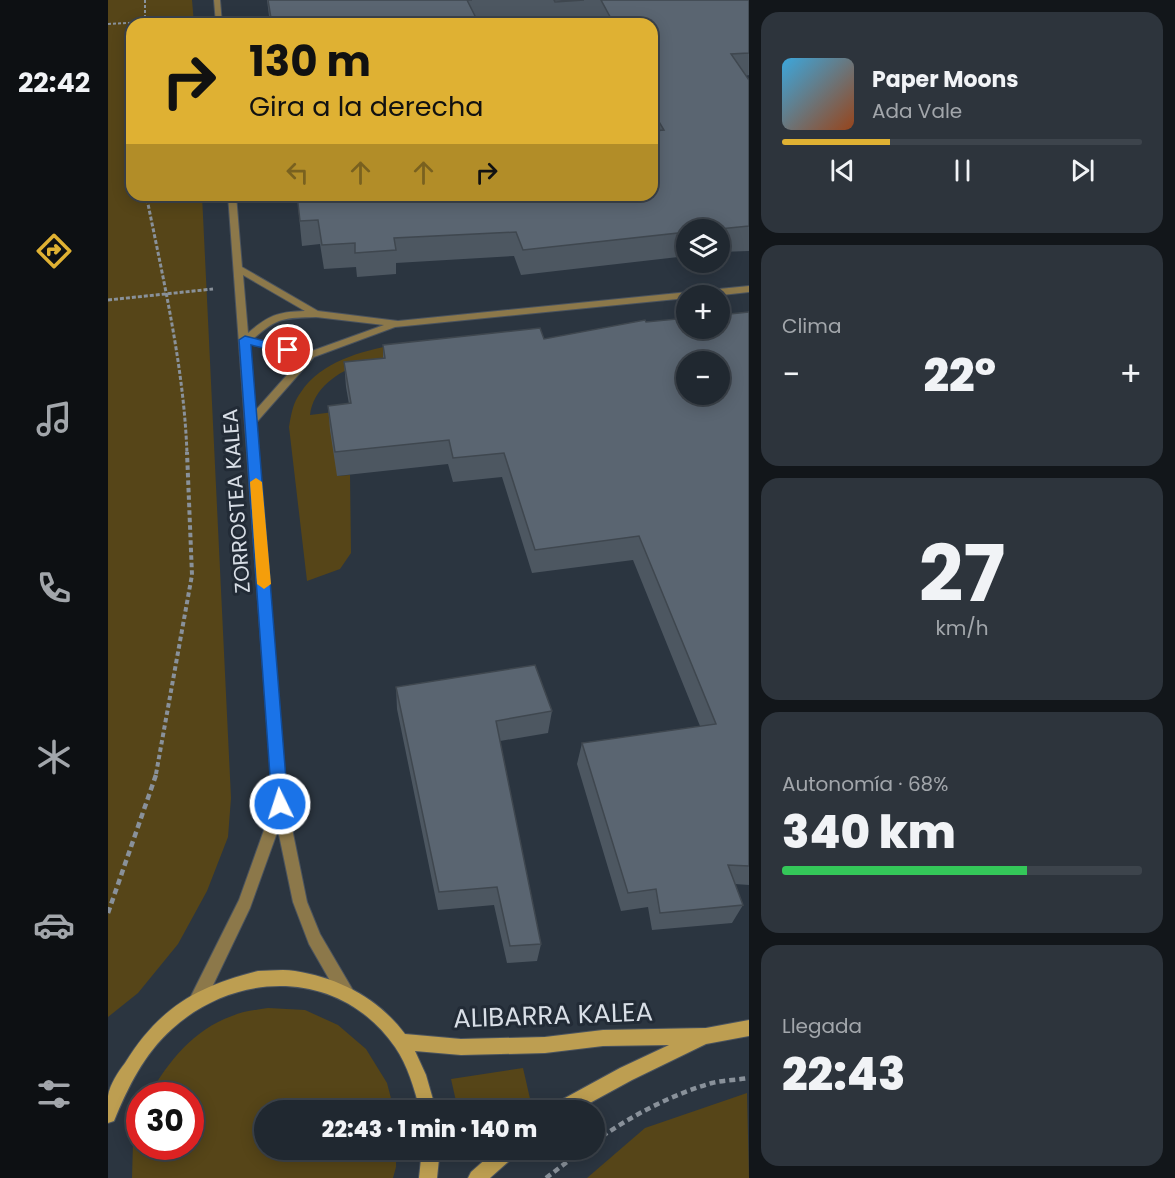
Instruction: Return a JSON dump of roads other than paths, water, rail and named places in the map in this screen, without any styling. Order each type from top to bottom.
[{"type":"street","points":[[217,0],[218,18]]},
{"type":"street","name":"ZORROSTEA KALEA","points":[[232,201],[252,421],[280,804],[300,902],[314,939],[346,992]]},
{"type":"street","points":[[238,267],[316,314]]},
{"type":"street","points":[[252,421],[310,355],[354,337],[398,324],[749,289]]},
{"type":"street","points":[[245,340],[264,324],[281,315],[316,314],[398,324]]},
{"type":"street","points":[[245,340],[310,355]]},
{"type":"street","name":"ZORROSTEA KALEA","points":[[197,1000],[245,903],[280,804]]},
{"type":"street","points":[[108,1115],[112,1090],[138,1052],[166,1023],[197,1000],[234,984],[272,976],[310,980],[346,992],[376,1013],[401,1042],[419,1077],[425,1100]]},
{"type":"street","name":"ALIBARRA KALEA","points":[[401,1042],[461,1047],[545,1045],[603,1038],[706,1035],[749,1028]]},
{"type":"street","name":"ALIBARRA KALEA","points":[[578,1100],[706,1035]]},
{"type":"street","points":[[428,1178],[430,1160]]},
{"type":"street","points":[[477,1178],[497,1160]]}]
